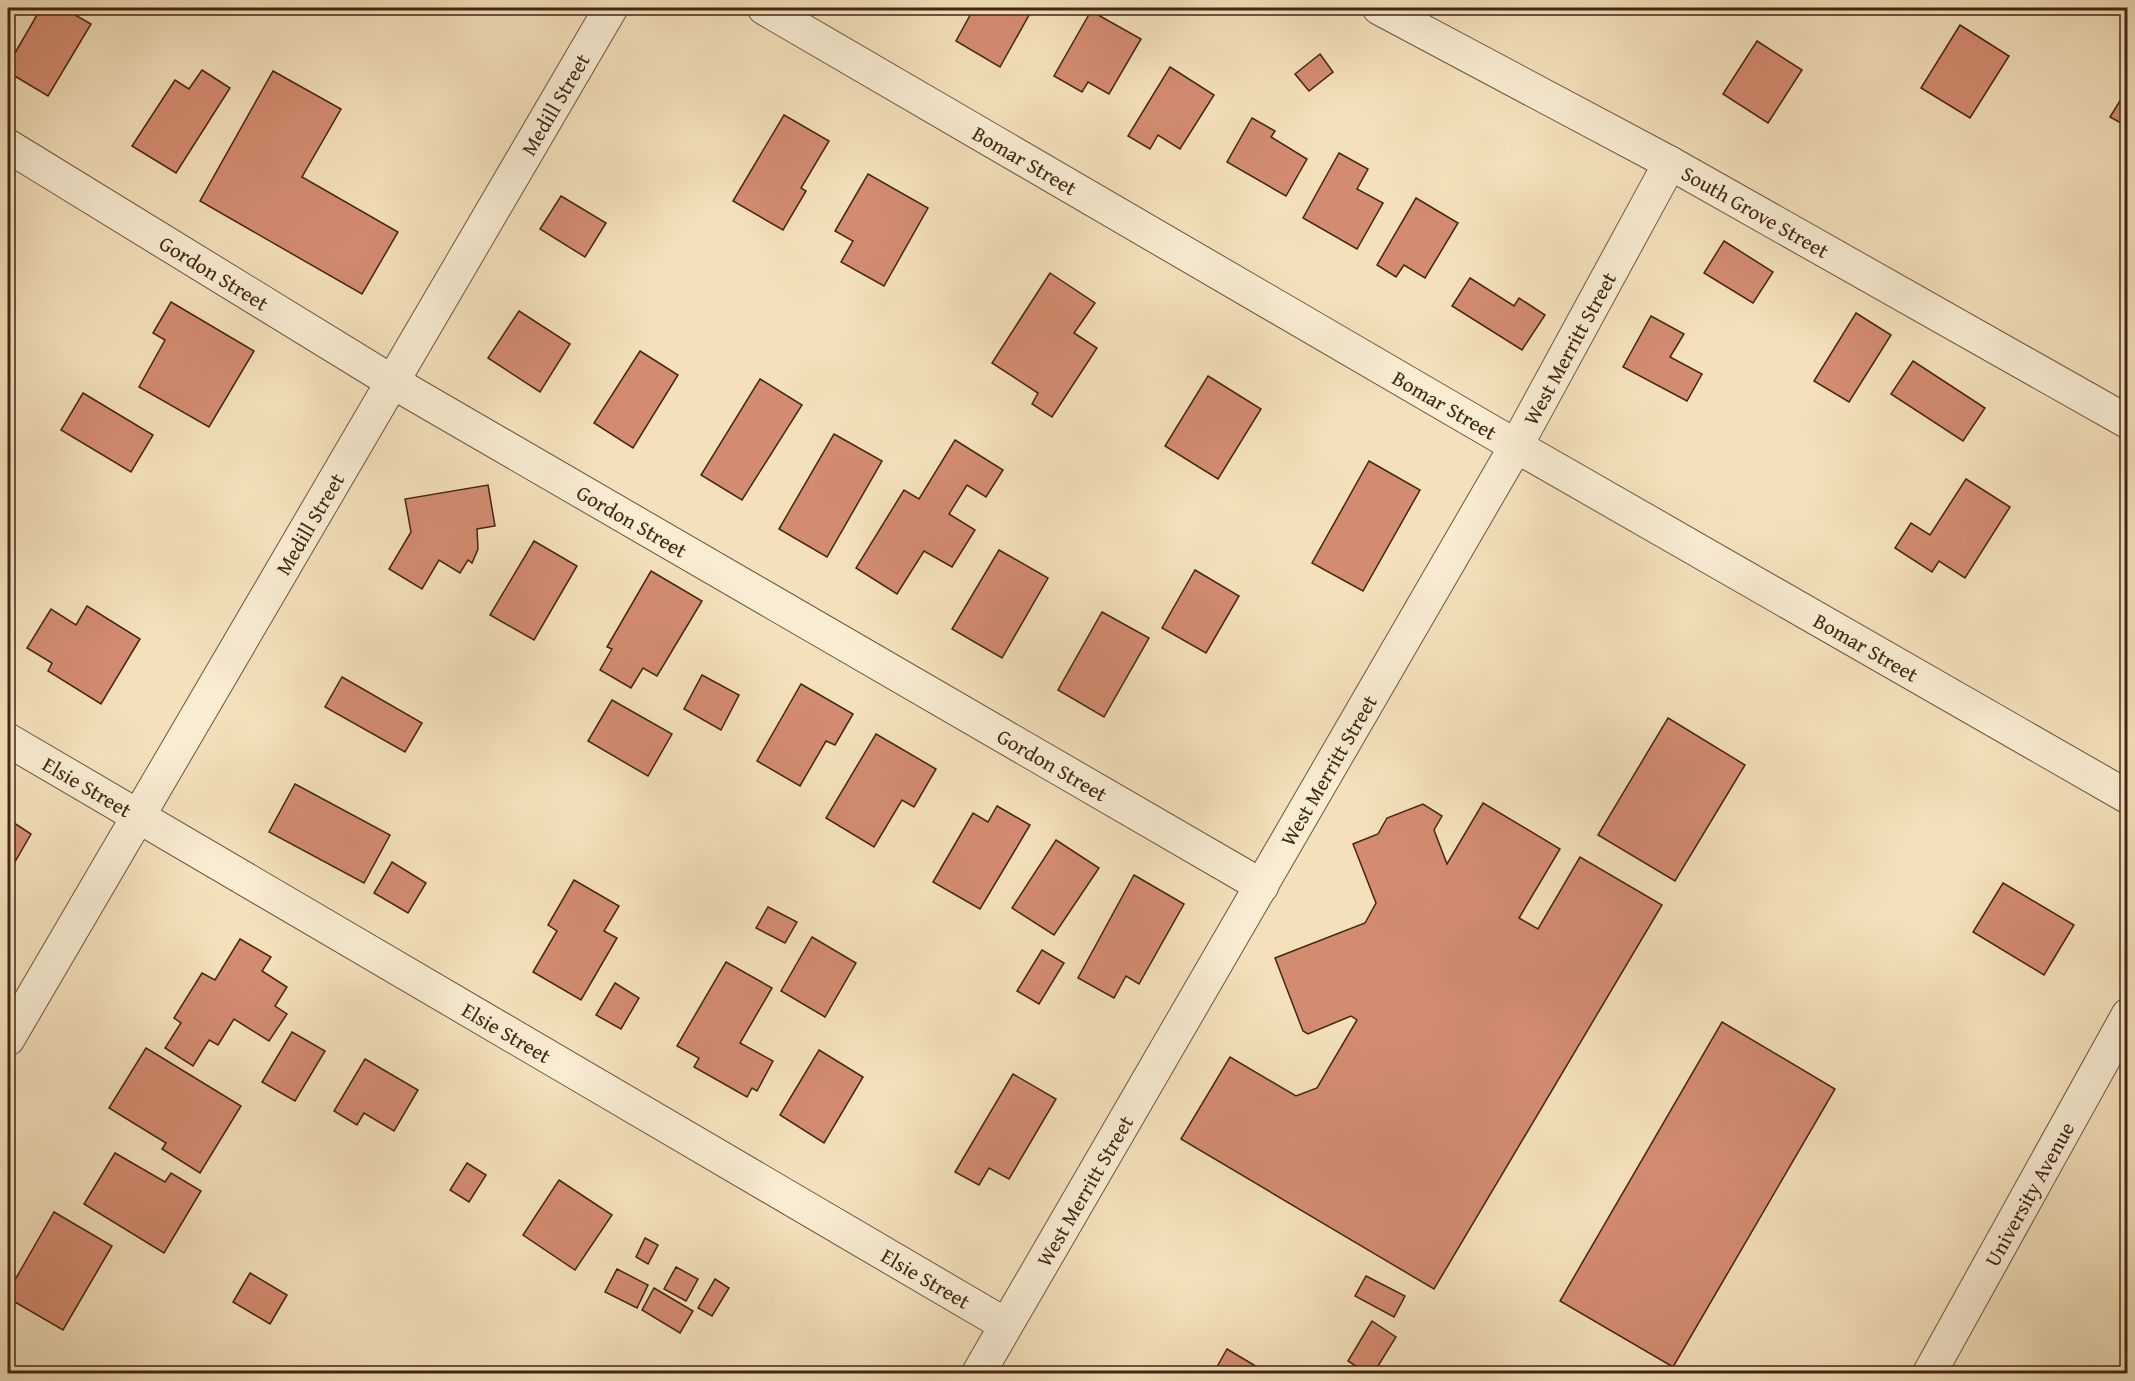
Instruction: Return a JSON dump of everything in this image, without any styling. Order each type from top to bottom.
[{"type":"street","name":"Medill Street","points":[[8,1040],[611,8]]},
{"type":"street","name":"Bomar Street","points":[[764,8],[1516,446],[2127,797]]},
{"type":"street","name":"South Grove Street","points":[[1379,8],[1670,163],[2127,422]]},
{"type":"street","name":"Gordon Street","points":[[8,146],[391,381],[1262,886]]},
{"type":"street","name":"West Merritt Street","points":[[978,1374],[1516,446],[1670,163]]},
{"type":"street","name":"Elsie Street","points":[[8,740],[1006,1325]]},
{"type":"street","name":"University Avenue","points":[[1929,1374],[2127,1015]]},
{"type":"building","points":[[41,8],[63,8],[91,24],[48,96],[8,72],[8,65]]},
{"type":"building","points":[[974,8],[1033,8],[1000,67],[956,41]]},
{"type":"building","points":[[1091,11],[1141,39],[1109,94],[1088,82],[1082,92],[1054,76]]},
{"type":"building","points":[[1960,25],[2009,56],[1970,118],[1921,88]]},
{"type":"building","points":[[1757,41],[1802,70],[1768,123],[1723,94]]},
{"type":"building","points":[[1320,54],[1333,72],[1309,91],[1295,74]]},
{"type":"building","points":[[1170,67],[1214,95],[1180,149],[1158,135],[1150,149],[1128,136]]},
{"type":"building","points":[[202,70],[230,88],[176,173],[132,146],[175,80],[189,89]]},
{"type":"building","points":[[273,71],[341,109],[302,177],[398,232],[362,294],[200,201]]},
{"type":"building","points":[[2126,91],[2128,92],[2128,127],[2110,117]]},
{"type":"building","points":[[784,115],[829,141],[801,188],[806,191],[783,230],[733,201]]},
{"type":"building","points":[[1252,118],[1275,131],[1271,137],[1307,159],[1286,196],[1227,162]]},
{"type":"building","points":[[1339,153],[1368,169],[1357,189],[1383,203],[1357,249],[1303,218]]},
{"type":"building","points":[[868,174],[928,208],[884,286],[841,262],[853,241],[835,231]]},
{"type":"building","points":[[561,196],[606,223],[585,257],[540,229]]},
{"type":"building","points":[[1416,198],[1458,223],[1425,278],[1404,265],[1396,277],[1377,265]]},
{"type":"building","points":[[1724,241],[1773,272],[1753,303],[1704,273]]},
{"type":"building","points":[[1050,273],[1095,303],[1074,333],[1097,348],[1052,417],[1032,404],[1038,393],[992,363]]},
{"type":"building","points":[[1470,278],[1514,306],[1519,298],[1545,315],[1522,350],[1452,306]]},
{"type":"building","points":[[171,302],[254,351],[209,427],[139,387],[165,340],[153,333]]},
{"type":"building","points":[[519,311],[570,344],[540,392],[488,358]]},
{"type":"building","points":[[1856,313],[1891,335],[1849,402],[1814,381]]},
{"type":"building","points":[[1651,316],[1684,334],[1670,357],[1702,374],[1687,401],[1623,367]]},
{"type":"building","points":[[640,351],[678,375],[633,448],[594,423]]},
{"type":"building","points":[[1913,361],[1985,408],[1963,441],[1891,394]]},
{"type":"building","points":[[1208,376],[1261,409],[1218,479],[1165,446]]},
{"type":"building","points":[[760,379],[802,405],[742,500],[701,475]]},
{"type":"building","points":[[83,393],[153,435],[131,472],[61,430]]},
{"type":"building","points":[[834,434],[882,461],[827,557],[779,529]]},
{"type":"building","points":[[955,440],[1003,470],[986,497],[967,485],[949,514],[975,530],[952,567],[924,551],[897,594],[856,568],[904,490],[919,499]]},
{"type":"building","points":[[1369,461],[1420,490],[1363,591],[1312,563]]},
{"type":"building","points":[[1966,479],[2010,507],[1965,578],[1939,561],[1932,572],[1895,548],[1911,523],[1930,535]]},
{"type":"building","points":[[488,485],[495,526],[477,529],[478,549],[472,563],[468,560],[460,573],[439,560],[422,589],[389,569],[411,532],[405,499]]},
{"type":"building","points":[[534,541],[577,566],[534,640],[490,615]]},
{"type":"building","points":[[999,550],[1048,578],[1002,658],[952,629]]},
{"type":"building","points":[[1195,570],[1239,596],[1206,653],[1162,628]]},
{"type":"building","points":[[651,571],[702,601],[657,676],[643,668],[631,688],[600,670],[612,649],[607,647]]},
{"type":"building","points":[[87,606],[140,639],[101,704],[48,671],[52,663],[27,648],[51,609],[76,625]]},
{"type":"building","points":[[1102,612],[1149,638],[1104,717],[1058,690]]},
{"type":"building","points":[[702,675],[739,695],[721,730],[684,709]]},
{"type":"building","points":[[342,677],[422,723],[405,752],[325,707]]},
{"type":"building","points":[[801,684],[853,714],[835,745],[826,741],[800,786],[757,761]]},
{"type":"building","points":[[612,700],[672,734],[648,776],[588,741]]},
{"type":"building","points":[[1668,718],[1745,765],[1675,881],[1598,835]]},
{"type":"building","points":[[876,734],[936,769],[914,807],[902,800],[874,847],[826,818]]},
{"type":"building","points":[[295,784],[390,835],[364,883],[269,832]]},
{"type":"building","points":[[1483,803],[1560,849],[1519,918],[1538,929],[1580,857],[1662,905],[1434,1289],[1181,1139],[1230,1057],[1296,1096],[1317,1088],[1357,1020],[1351,1016],[1308,1034],[1303,1031],[1275,958],[1365,923],[1376,903],[1353,844],[1378,834],[1387,818],[1423,804],[1442,816],[1434,830],[1447,864]]},
{"type":"building","points":[[997,806],[1030,825],[980,909],[933,882],[973,813],[988,822]]},
{"type":"building","points":[[8,819],[31,834],[8,874]]},
{"type":"building","points":[[1056,840],[1099,868],[1054,935],[1012,908]]},
{"type":"building","points":[[392,862],[426,883],[408,913],[374,893]]},
{"type":"building","points":[[1134,875],[1184,904],[1139,984],[1126,976],[1114,998],[1078,978]]},
{"type":"building","points":[[574,880],[619,906],[604,931],[617,938],[581,1000],[533,972],[557,931],[548,925]]},
{"type":"building","points":[[2003,883],[2074,925],[2044,975],[1973,932]]},
{"type":"building","points":[[768,907],[797,922],[785,943],[756,928]]},
{"type":"building","points":[[812,937],[856,963],[825,1017],[781,991]]},
{"type":"building","points":[[240,939],[271,957],[262,971],[287,987],[275,1006],[287,1014],[269,1041],[234,1019],[218,1045],[209,1040],[193,1066],[165,1048],[181,1023],[174,1018],[202,973],[215,980]]},
{"type":"building","points":[[1042,950],[1064,963],[1039,1004],[1017,991]]},
{"type":"building","points":[[726,962],[772,988],[740,1043],[773,1061],[757,1091],[752,1088],[747,1097],[694,1067],[699,1058],[677,1046]]},
{"type":"building","points":[[615,983],[639,998],[621,1029],[596,1015]]},
{"type":"building","points":[[1722,1022],[1835,1089],[1673,1367],[1560,1301]]},
{"type":"building","points":[[292,1032],[325,1051],[295,1101],[262,1082]]},
{"type":"building","points":[[146,1048],[241,1106],[200,1173],[162,1149],[166,1143],[109,1108]]},
{"type":"building","points":[[819,1050],[863,1077],[824,1143],[780,1115]]},
{"type":"building","points":[[365,1059],[418,1090],[394,1131],[364,1113],[357,1125],[334,1111]]},
{"type":"building","points":[[1013,1074],[1056,1099],[1009,1179],[989,1168],[979,1185],[955,1172]]},
{"type":"building","points":[[115,1153],[165,1182],[171,1173],[201,1191],[164,1253],[84,1204]]},
{"type":"building","points":[[467,1163],[486,1175],[469,1202],[450,1190]]},
{"type":"building","points":[[559,1180],[612,1215],[575,1270],[523,1235]]},
{"type":"building","points":[[54,1212],[112,1246],[63,1330],[8,1298],[8,1292]]},
{"type":"building","points":[[645,1238],[658,1245],[648,1264],[636,1257]]},
{"type":"building","points":[[676,1267],[698,1279],[686,1301],[664,1289]]},
{"type":"building","points":[[617,1269],[648,1285],[637,1308],[605,1292]]},
{"type":"building","points":[[250,1273],[287,1295],[270,1324],[233,1302]]},
{"type":"building","points":[[1366,1276],[1405,1296],[1394,1317],[1355,1296]]},
{"type":"building","points":[[715,1279],[729,1288],[712,1316],[698,1308]]},
{"type":"building","points":[[654,1288],[693,1311],[680,1333],[642,1310]]},
{"type":"building","points":[[1372,1321],[1396,1337],[1373,1374],[1368,1374],[1348,1361]]},
{"type":"building","points":[[1227,1349],[1269,1374],[1213,1374]]}]
